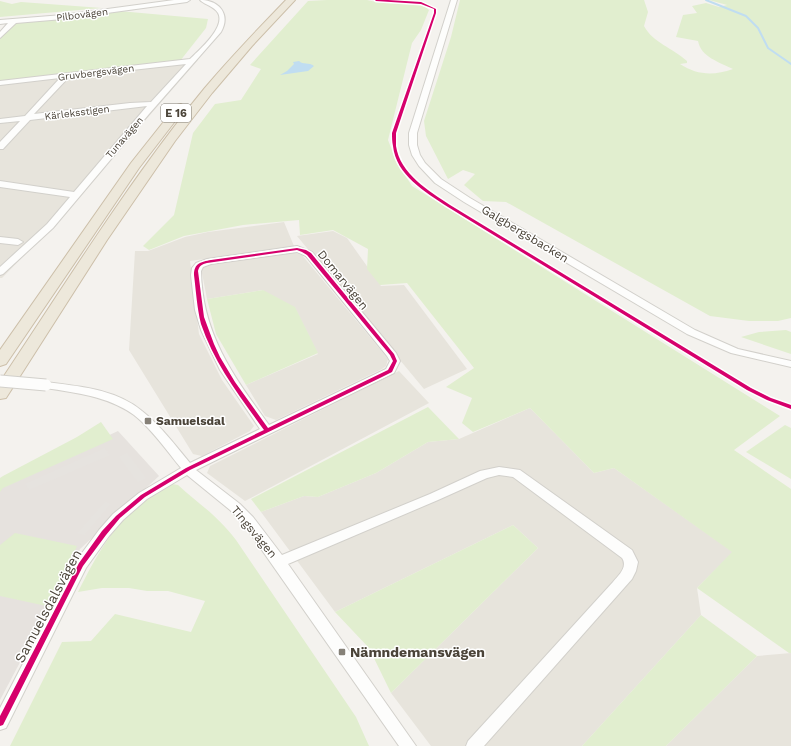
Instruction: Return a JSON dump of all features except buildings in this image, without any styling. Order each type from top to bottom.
[{"type":"highway","name":"E 16","points":[[0,361],[135,166],[190,96],[220,61],[282,0]]},
{"type":"highway","name":"E 16","points":[[0,394],[121,210],[177,130],[232,62],[291,0]]},
{"type":"street","name":"Pilbovägen","points":[[0,22],[63,17],[187,0]]},
{"type":"street","name":"Tunavägen","points":[[0,272],[41,235],[153,104],[219,31],[223,23],[223,17],[220,11],[203,0]]},
{"type":"street","name":"Galgbergsbacken","points":[[454,0],[413,133],[412,142],[422,165],[443,184],[467,200],[691,332],[735,351],[791,364]]},
{"type":"street","points":[[0,36],[14,21]]},
{"type":"street","name":"Gruvbergsvägen","points":[[0,83],[192,61]]},
{"type":"street","points":[[0,147],[66,76]]},
{"type":"street","name":"Kärleksstigen","points":[[0,121],[130,105],[153,104]]},
{"type":"street","points":[[0,184],[75,195]]},
{"type":"street","points":[[0,240],[18,242]]},
{"type":"street","name":"Domarvägen","points":[[188,469],[390,371],[395,365],[392,355],[309,254],[302,250],[288,250],[211,261],[200,264],[196,268],[197,283],[206,330],[223,365],[267,430]]},
{"type":"street","name":"Tingsvägen","points":[[0,381],[46,385],[86,391],[114,399],[137,412],[155,428],[188,469],[235,507],[248,520],[408,746]]},
{"type":"street","name":"Samuelsdalsvägen","points":[[0,723],[76,573],[91,549],[130,506],[188,469]]},
{"type":"street","points":[[279,562],[427,500],[484,474],[499,471],[516,473],[627,554],[632,560],[631,569],[618,586],[474,746]]},
{"type":"shaded area","points":[[198,60],[52,227],[2,278],[0,278],[0,82]]},
{"type":"shaded area","points":[[284,222],[294,246],[190,261],[199,334],[222,380],[254,426],[250,431],[202,456],[193,454],[129,350],[135,251],[148,251],[185,237],[208,232]]},
{"type":"shaded area","points":[[333,231],[347,238],[381,286],[404,285],[467,369],[424,389],[297,236]]},
{"type":"shaded area","points":[[292,252],[302,255],[388,359],[386,366],[382,369],[276,420],[265,416],[246,385],[318,354],[263,290],[207,299],[201,268],[207,264]]},
{"type":"shaded area","points":[[399,371],[429,403],[245,501],[207,473],[210,466]]},
{"type":"shaded area","points":[[530,408],[594,473],[614,468],[733,552],[697,588],[701,615],[582,746],[431,746],[391,693],[538,548],[513,525],[335,612],[261,512],[304,496],[318,497],[376,473],[428,442],[459,439]]},
{"type":"shaded area","points":[[118,431],[159,476],[80,549],[0,700],[0,486]]},
{"type":"shaded area","points":[[105,448],[110,455],[29,490],[25,484]]},
{"type":"shaded area","points":[[127,453],[146,478],[138,482],[119,457]]},
{"type":"shaded area","points":[[105,501],[111,504],[85,535],[77,533]]},
{"type":"shaded area","points":[[791,653],[791,746],[666,746],[757,656]]},
{"type":"green space","points":[[367,0],[423,5],[429,10],[421,30],[412,43],[388,140],[396,161],[412,186],[780,416],[734,450],[791,489],[791,653],[697,588],[732,552],[614,468],[594,473],[530,408],[473,432],[462,423],[472,398],[446,387],[474,368],[407,283],[380,285],[367,269],[368,249],[333,230],[300,235],[299,220],[243,225],[184,236],[149,250],[143,246],[174,215],[193,133],[215,104],[241,100],[261,69],[250,65],[308,1]]},
{"type":"green space","points":[[460,0],[644,0],[648,12],[644,26],[653,37],[682,56],[687,61],[687,63],[680,64],[686,68],[699,72],[719,73],[733,69],[707,55],[700,47],[698,41],[676,37],[683,15],[697,13],[692,6],[706,3],[719,7],[727,5],[709,0],[791,0],[791,318],[778,321],[749,321],[710,316],[506,202],[483,201],[464,185],[475,174],[463,170],[448,179],[426,136],[424,121],[451,37]]},
{"type":"green space","points":[[0,1],[12,4],[21,2],[102,8],[0,17]]},
{"type":"green space","points":[[119,11],[208,19],[206,28],[180,61],[0,82],[0,39],[12,26],[18,22]]},
{"type":"green space","points":[[263,290],[295,307],[318,353],[246,385],[216,334],[207,299]]},
{"type":"green space","points":[[786,330],[791,332],[791,354],[741,337],[759,332]]},
{"type":"green space","points":[[428,407],[459,439],[428,442],[376,473],[318,497],[304,496],[261,512],[251,499]]},
{"type":"green space","points":[[101,422],[113,439],[3,488],[0,492],[0,478],[77,437]]},
{"type":"green space","points":[[785,425],[791,428],[791,479],[746,452]]},
{"type":"green space","points":[[172,484],[178,485],[208,511],[229,531],[236,540],[356,717],[369,746],[10,746],[62,642],[91,641],[115,614],[191,632],[205,601],[168,591],[147,591],[129,588],[102,588],[78,592],[105,543],[126,517],[154,495]]},
{"type":"green space","points":[[513,525],[538,548],[391,693],[369,648],[335,612]]},
{"type":"green space","points":[[15,533],[77,546],[51,607],[0,596],[0,545]]},
{"type":"green space","points":[[701,615],[757,656],[666,746],[582,746]]},
{"type":"water","points":[[299,61],[314,66],[308,71],[280,75],[294,64],[293,62]]},
{"type":"waterway","points":[[706,0],[746,16],[758,28],[768,48],[791,64]]},
{"type":"cycle path","points":[[376,0],[421,3],[435,9],[435,13],[394,133],[394,146],[403,168],[410,177],[449,206],[749,389],[769,399],[791,407]]},
{"type":"cycle path","points":[[0,723],[81,565],[104,533],[118,517],[143,496],[188,469],[390,371],[395,361],[392,355],[309,254],[297,249],[202,263],[198,266],[196,271],[202,317],[211,344],[225,370],[267,430]]},
{"type":"place","name":"Samuelsdal","points":[[148,421]]},
{"type":"place","name":"Nämndemansvägen","points":[[342,652]]}]
